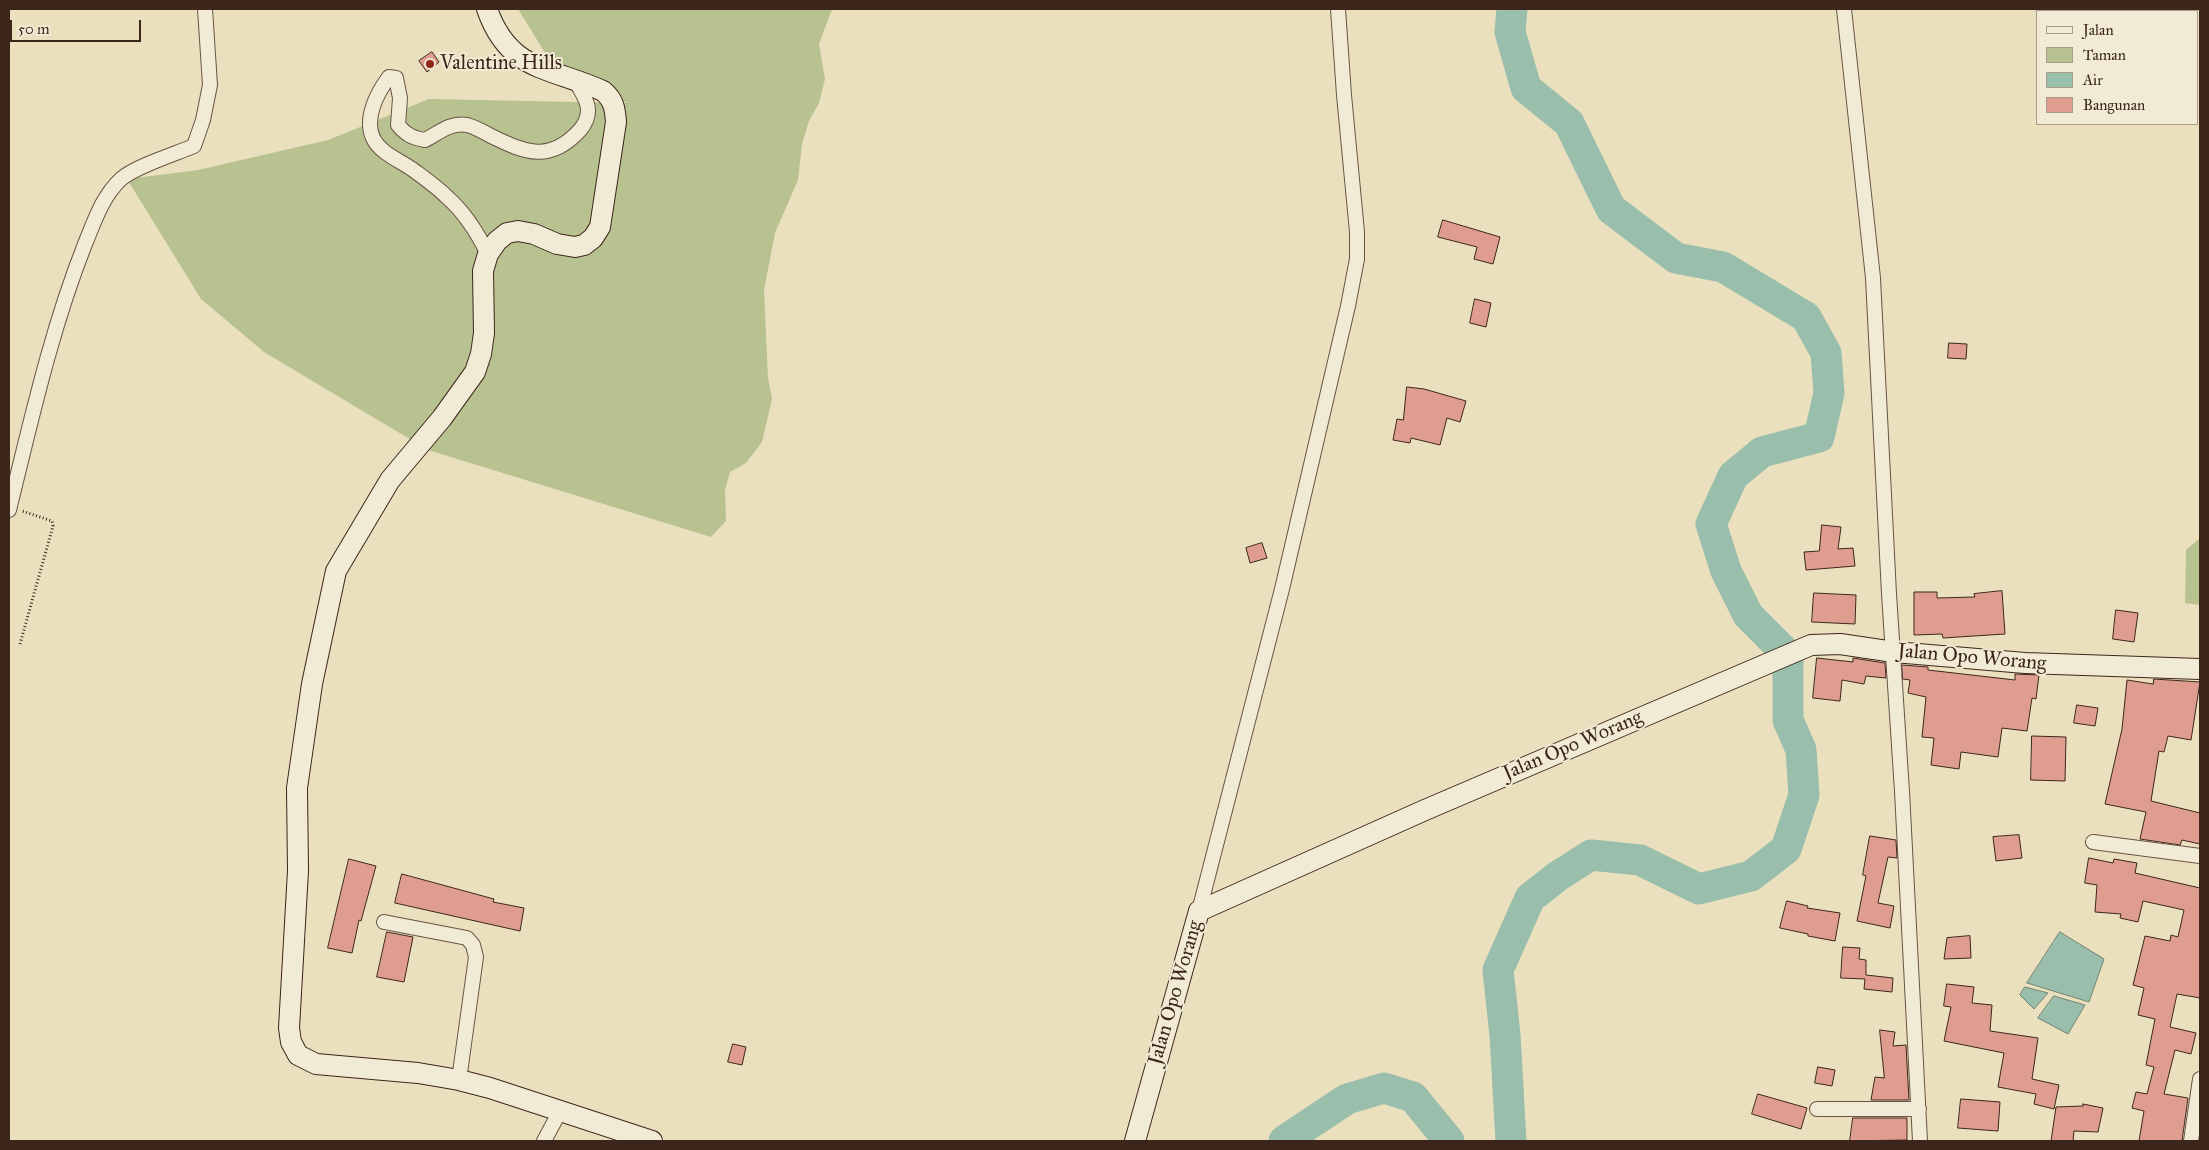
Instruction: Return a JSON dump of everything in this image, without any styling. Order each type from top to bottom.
[{"type":"street","points":[[9,509],[53,337],[78,263],[102,201],[122,178],[194,146],[203,120],[210,85],[206,9]]},
{"type":"street","points":[[487,9],[493,26],[502,42],[512,52],[524,60],[603,91],[611,97],[615,109],[616,122],[600,228],[593,238],[584,245],[575,247],[558,244],[534,234],[518,231],[507,233],[497,241],[488,254],[483,270],[484,333],[481,354],[475,372],[442,418],[390,480],[336,571],[312,684],[297,788],[298,871],[289,1028],[294,1049],[298,1055],[316,1064],[418,1073],[459,1080],[490,1088],[652,1141]]},
{"type":"street","points":[[1199,910],[1282,589],[1357,260],[1357,232],[1338,9]]},
{"type":"street","points":[[1844,9],[1873,278],[1920,1141]]},
{"type":"street","points":[[488,254],[478,234],[448,198],[378,145],[373,137],[371,128],[374,103],[379,90],[389,78],[396,78],[400,98],[398,125],[410,136],[425,140],[450,125],[466,125],[533,153],[547,152],[564,143],[579,131],[588,115],[589,107],[586,98],[574,79]]},
{"type":"street","name":"Jalan Opo Worang","points":[[1135,1141],[1199,910],[1443,802],[1811,645],[1840,644],[1894,652],[2025,663],[2200,668]]},
{"type":"street","points":[[2093,842],[2200,856]]},
{"type":"street","points":[[384,922],[467,938],[473,945],[476,956],[459,1080]]},
{"type":"street","points":[[2191,1141],[2200,1079]]},
{"type":"street","points":[[1817,1109],[1918,1109]]},
{"type":"street","points":[[544,1141],[560,1111]]},
{"type":"path","points":[[9,509],[48,518],[52,521],[53,526],[20,644]]},
{"type":"green space","points":[[518,9],[832,9],[819,44],[825,79],[819,103],[809,121],[802,144],[798,180],[775,233],[764,290],[768,378],[772,399],[762,442],[746,463],[730,472],[725,490],[726,521],[711,537],[428,450],[264,352],[201,299],[127,179],[198,170],[328,140],[429,99],[627,103],[555,69]]},
{"type":"green space","points":[[2200,538],[2200,605],[2185,603],[2186,550]]},
{"type":"water","points":[[2060,932],[2104,959],[2089,1002],[2027,983]]},
{"type":"water","points":[[2025,987],[2048,993],[2034,1009],[2020,995]]},
{"type":"water","points":[[2054,996],[2085,1005],[2068,1034],[2038,1018]]},
{"type":"building","points":[[432,52],[439,62],[427,72],[419,61]]},
{"type":"building","points":[[1443,220],[1500,237],[1493,264],[1474,259],[1477,247],[1438,237]]},
{"type":"building","points":[[1475,299],[1491,303],[1486,327],[1470,323]]},
{"type":"building","points":[[1949,343],[1967,344],[1966,359],[1948,358]]},
{"type":"building","points":[[1407,387],[1424,389],[1466,401],[1460,422],[1447,418],[1440,445],[1411,438],[1410,443],[1393,440],[1397,419],[1403,420]]},
{"type":"building","points":[[1822,525],[1841,527],[1838,549],[1853,548],[1855,566],[1806,570],[1804,552],[1819,551]]},
{"type":"building","points":[[1262,543],[1267,558],[1250,563],[1246,548]]},
{"type":"building","points":[[2002,591],[2005,634],[1943,638],[1942,634],[1914,635],[1914,592],[1937,592],[1937,598],[1975,597],[1974,594]]},
{"type":"building","points":[[1814,593],[1856,595],[1855,624],[1812,622]]},
{"type":"building","points":[[2116,610],[2138,613],[2134,642],[2113,639]]},
{"type":"building","points":[[1817,658],[1853,662],[1853,658],[1885,663],[1886,678],[1866,676],[1864,684],[1842,680],[1840,701],[1813,698]]},
{"type":"building","points":[[1902,665],[1928,667],[1928,670],[2015,680],[2015,674],[2039,675],[2036,699],[2032,698],[2027,731],[2002,728],[1998,757],[1961,752],[1959,769],[1931,765],[1934,738],[1922,737],[1926,697],[1908,693],[1910,680],[1903,679]]},
{"type":"building","points":[[2154,679],[2200,682],[2191,740],[2168,736],[2164,752],[2159,751],[2151,801],[2200,813],[2200,844],[2182,840],[2180,845],[2140,839],[2146,812],[2105,804],[2122,729],[2127,680],[2153,684]]},
{"type":"building","points":[[2077,705],[2098,708],[2095,726],[2074,723]]},
{"type":"building","points":[[2032,736],[2066,737],[2065,781],[2031,780]]},
{"type":"building","points":[[2019,835],[2022,858],[1996,861],[1993,837]]},
{"type":"building","points":[[1870,836],[1896,840],[1897,858],[1888,857],[1878,903],[1894,906],[1890,928],[1857,921],[1866,876],[1863,875]]},
{"type":"building","points":[[2089,858],[2113,863],[2114,859],[2137,863],[2135,873],[2200,888],[2200,998],[2177,994],[2170,1027],[2196,1033],[2191,1054],[2175,1050],[2164,1094],[2188,1098],[2182,1141],[2139,1141],[2144,1111],[2132,1108],[2136,1092],[2147,1094],[2154,1067],[2146,1065],[2155,1019],[2138,1015],[2144,988],[2133,985],[2145,936],[2170,941],[2171,935],[2178,937],[2184,910],[2143,901],[2138,922],[2120,918],[2121,914],[2095,912],[2097,885],[2085,883]]},
{"type":"building","points":[[349,859],[376,866],[361,921],[359,920],[352,953],[328,948]]},
{"type":"building","points":[[402,874],[494,899],[493,902],[524,908],[520,931],[395,903]]},
{"type":"building","points":[[1787,901],[1808,906],[1807,908],[1840,913],[1835,941],[1780,928]]},
{"type":"building","points":[[387,932],[413,937],[404,982],[377,977]]},
{"type":"building","points":[[1970,936],[1971,958],[1944,959],[1947,938]]},
{"type":"building","points":[[1843,947],[1860,948],[1859,959],[1866,960],[1866,975],[1893,978],[1892,992],[1864,989],[1865,979],[1841,978]]},
{"type":"building","points":[[1947,984],[1974,987],[1972,1003],[1992,1005],[1990,1031],[2038,1038],[2032,1079],[2059,1085],[2054,1109],[2034,1104],[2036,1094],[1998,1087],[2004,1053],[1944,1041],[1951,1007],[1944,1006]]},
{"type":"building","points":[[1880,1030],[1895,1032],[1893,1046],[1906,1045],[1909,1100],[1871,1100],[1875,1077],[1884,1078]]},
{"type":"building","points":[[733,1044],[746,1047],[742,1065],[728,1062]]},
{"type":"building","points":[[1818,1067],[1835,1070],[1832,1086],[1815,1083]]},
{"type":"building","points":[[1758,1094],[1807,1108],[1801,1129],[1752,1114]]},
{"type":"building","points":[[1961,1099],[2000,1102],[1998,1131],[1958,1128]]},
{"type":"building","points":[[2083,1104],[2103,1108],[2098,1132],[2074,1131],[2073,1141],[2051,1141],[2056,1107],[2083,1106]]},
{"type":"building","points":[[1853,1118],[1907,1118],[1907,1140],[1850,1141]]},
{"type":"waterway","points":[[1511,1141],[1505,1035],[1498,970],[1530,898],[1558,876],[1591,855],[1640,860],[1699,889],[1751,876],[1786,849],[1804,795],[1801,750],[1788,720],[1788,655],[1748,615],[1726,571],[1711,524],[1733,476],[1762,452],[1819,437],[1829,393],[1826,353],[1806,317],[1723,267],[1676,258],[1611,209],[1569,123],[1526,88],[1510,32],[1512,9]]},
{"type":"waterway","points":[[1284,1141],[1347,1099],[1384,1088],[1413,1097],[1449,1141]]},
{"type":"place","name":"Valentine Hills","points":[[430,64]]}]
